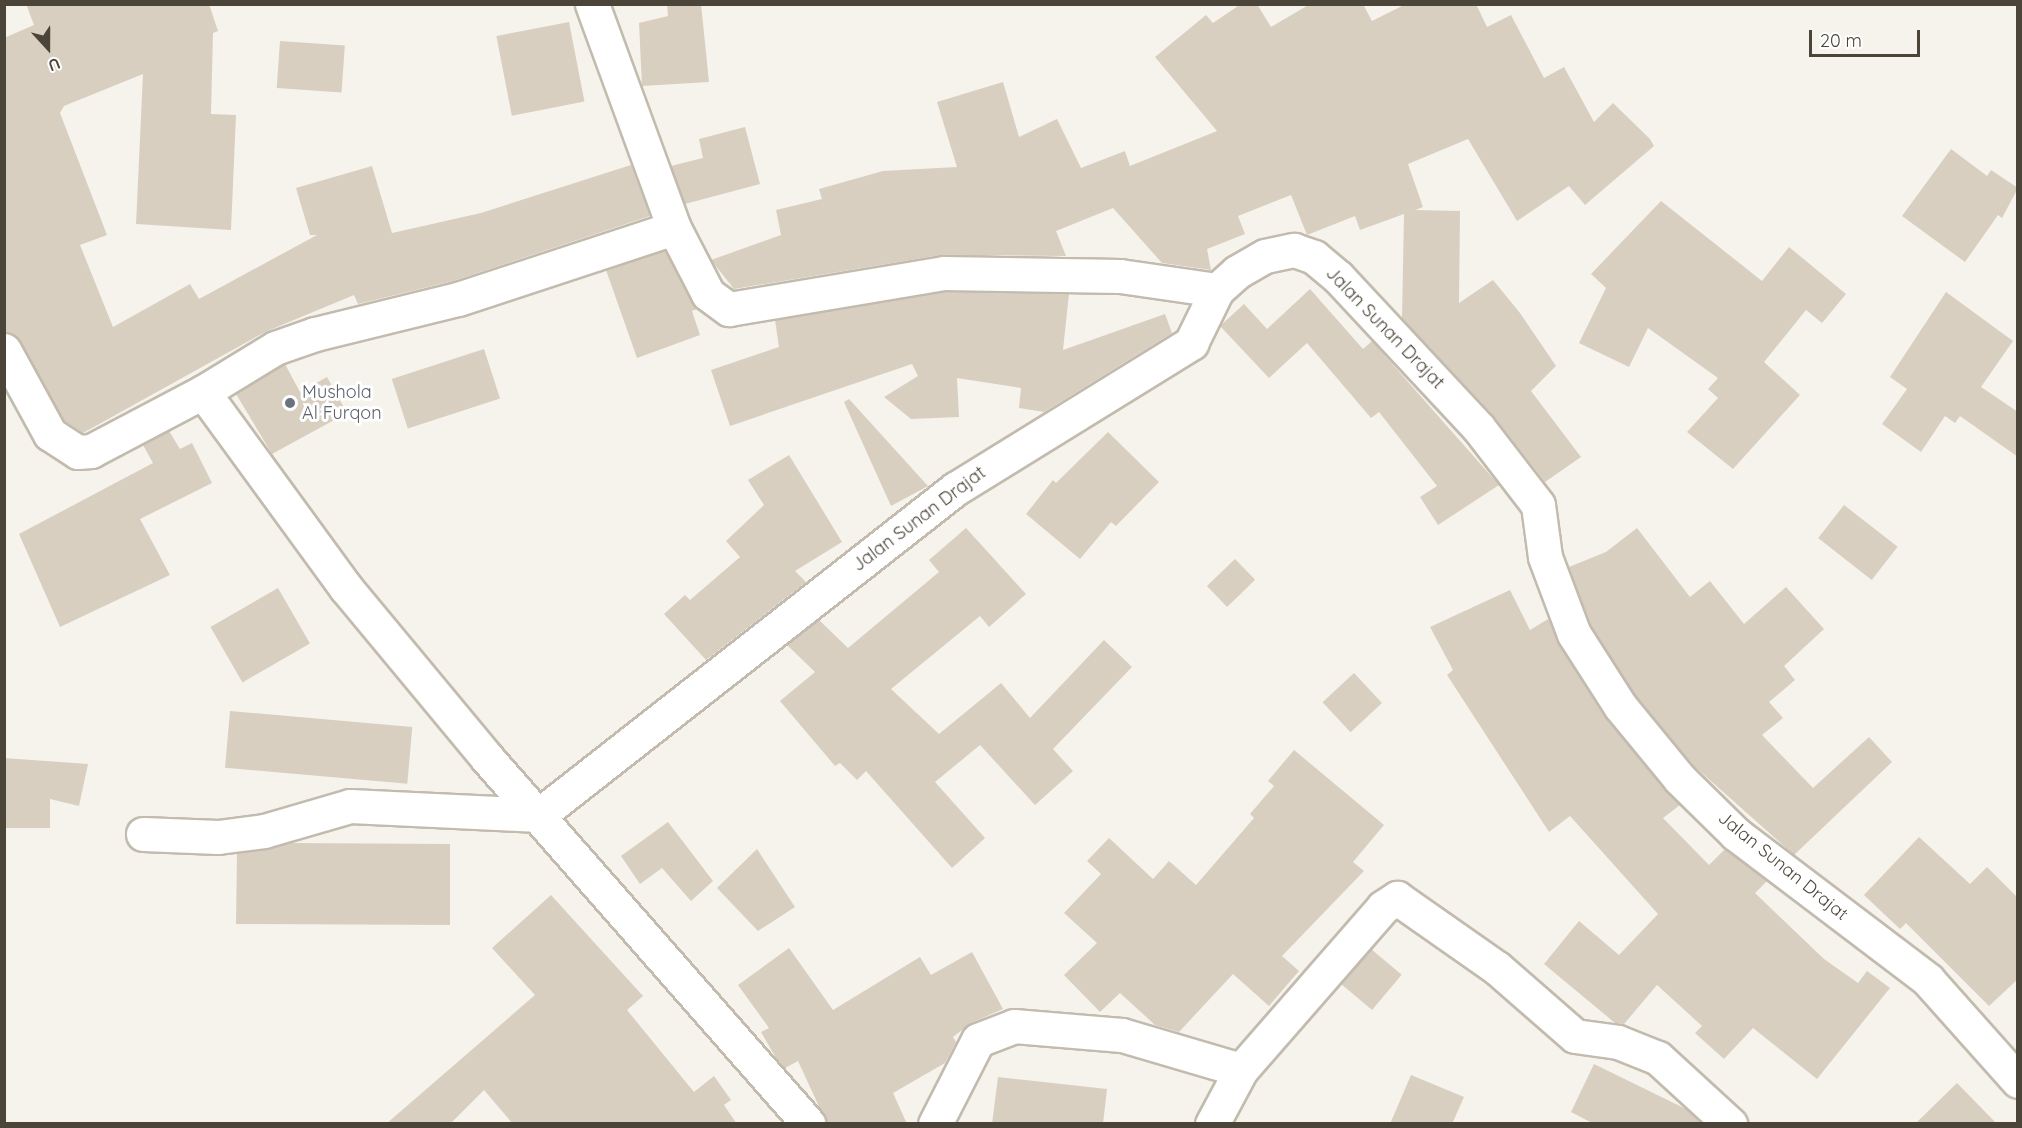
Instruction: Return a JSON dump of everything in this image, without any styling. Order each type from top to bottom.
[{"type":"street","points":[[592,4],[624,103],[674,228],[708,294],[729,309],[944,273],[1120,276],[1217,290]]},
{"type":"street","points":[[4,350],[50,434],[78,452],[91,452],[203,392],[275,348],[305,338],[458,299],[674,228]]},
{"type":"street","name":"Jalan Sunan Drajat","points":[[539,815],[955,489],[1191,343],[1217,290],[1265,256],[1294,250],[1314,257],[1338,277],[1478,427],[1538,505],[1545,557],[1574,634],[1620,706],[1680,779],[1736,834],[1928,980],[2018,1081]]},
{"type":"street","points":[[203,392],[346,588],[539,815],[809,1124]]},
{"type":"street","points":[[142,834],[218,837],[264,831],[350,806],[539,815]]},
{"type":"street","points":[[1212,1124],[1241,1070],[1383,907],[1397,898],[1497,968],[1575,1036],[1618,1042],[1658,1058],[1730,1124]]},
{"type":"street","points":[[935,1124],[978,1040],[1014,1026],[1122,1035],[1241,1070]]},
{"type":"building","points":[[26,4],[209,4],[218,31],[213,33],[211,114],[236,115],[231,230],[136,224],[143,74],[64,106],[60,113],[107,235],[80,245],[113,327],[190,284],[199,299],[317,235],[310,235],[296,188],[372,166],[392,233],[481,213],[631,165],[650,216],[453,281],[358,304],[354,295],[265,332],[83,433],[64,421],[20,341],[4,331],[4,38],[34,25]]},
{"type":"building","points":[[667,4],[701,4],[709,82],[642,86],[639,23],[668,16]]},
{"type":"building","points":[[1241,4],[1257,4],[1271,27],[1310,4],[1363,4],[1372,21],[1406,4],[1476,4],[1487,27],[1511,15],[1544,78],[1564,67],[1594,122],[1613,103],[1650,139],[1654,146],[1585,205],[1569,186],[1517,221],[1468,139],[1408,164],[1423,207],[1415,210],[1460,211],[1459,303],[1493,280],[1520,313],[1556,366],[1531,391],[1581,457],[1545,482],[1492,414],[1402,318],[1404,214],[1360,230],[1355,216],[1307,235],[1291,195],[1238,216],[1245,234],[1207,249],[1211,270],[1162,263],[1113,208],[1056,231],[1066,256],[941,255],[734,289],[711,260],[781,235],[776,210],[822,199],[819,189],[883,171],[957,167],[937,102],[1003,82],[1019,137],[1057,119],[1081,168],[1125,151],[1130,166],[1217,131],[1155,57],[1206,15],[1213,23]]},
{"type":"building","points":[[569,22],[584,102],[512,116],[496,36]]},
{"type":"building","points":[[280,41],[345,46],[342,92],[277,88]]},
{"type":"building","points":[[745,127],[760,184],[685,204],[671,166],[703,158],[699,139]]},
{"type":"building","points":[[1951,149],[1987,176],[1991,170],[2018,188],[2002,218],[1998,215],[1965,262],[1902,216]]},
{"type":"building","points":[[1661,201],[1762,281],[1789,247],[1846,294],[1822,323],[1806,310],[1764,362],[1800,395],[1733,469],[1687,432],[1718,398],[1708,389],[1718,378],[1648,328],[1629,367],[1579,343],[1606,288],[1591,274]]},
{"type":"building","points":[[665,251],[697,309],[692,311],[700,335],[637,358],[606,270]]},
{"type":"building","points":[[1310,289],[1363,349],[1372,341],[1499,485],[1438,525],[1420,497],[1437,486],[1379,412],[1371,418],[1307,343],[1269,378],[1220,326],[1244,304],[1267,329]]},
{"type":"building","points":[[945,292],[1069,294],[1063,350],[1165,314],[1172,333],[1044,412],[1019,408],[1021,388],[957,378],[959,417],[911,419],[884,397],[918,376],[912,364],[730,426],[711,370],[779,347],[775,320]]},
{"type":"building","points":[[1946,292],[2013,341],[1981,387],[2018,412],[2018,457],[1960,416],[1955,423],[1945,416],[1921,452],[1882,424],[1907,389],[1890,377]]},
{"type":"building","points":[[484,349],[500,398],[408,428],[392,379]]},
{"type":"building","name":"Mushola Al Furqon","points":[[285,364],[300,392],[327,377],[347,413],[272,454],[236,394]]},
{"type":"building","points":[[849,399],[928,486],[891,506],[844,402]]},
{"type":"building","points":[[169,431],[180,449],[192,443],[212,483],[140,519],[170,575],[60,627],[19,534],[153,463],[143,445]]},
{"type":"building","points":[[1108,432],[1159,482],[1116,526],[1111,522],[1080,559],[1026,514],[1053,480],[1056,483]]},
{"type":"building","points":[[789,455],[842,542],[795,571],[806,582],[706,660],[664,614],[685,595],[690,600],[740,557],[726,541],[764,505],[748,480]]},
{"type":"building","points":[[1844,505],[1898,547],[1872,580],[1818,538]]},
{"type":"building","points":[[966,528],[1026,594],[989,627],[980,616],[891,689],[939,734],[1001,683],[1030,718],[1104,640],[1132,667],[1053,749],[1073,771],[1035,805],[980,745],[935,782],[985,838],[952,868],[866,771],[857,780],[840,763],[835,766],[780,701],[815,672],[787,645],[819,620],[848,648],[939,572],[929,560]]},
{"type":"building","points":[[1637,528],[1690,597],[1710,581],[1744,624],[1786,587],[1824,629],[1784,666],[1795,680],[1769,702],[1783,718],[1762,735],[1813,788],[1869,737],[1892,762],[1794,855],[1694,766],[1635,695],[1591,626],[1569,567],[1606,552]]},
{"type":"building","points":[[1235,559],[1255,580],[1227,607],[1207,586]]},
{"type":"building","points":[[278,588],[310,643],[242,682],[210,627]]},
{"type":"building","points":[[1510,590],[1530,630],[1548,619],[1604,716],[1680,805],[1663,818],[1709,865],[1725,849],[1767,881],[1755,893],[1824,959],[1858,983],[1867,971],[1890,988],[1817,1079],[1753,1028],[1724,1059],[1695,1033],[1702,1026],[1657,985],[1624,1024],[1615,1023],[1544,964],[1579,921],[1619,955],[1658,914],[1570,816],[1549,832],[1447,675],[1453,670],[1430,627]]},
{"type":"building","points":[[1354,673],[1382,703],[1351,732],[1323,702]]},
{"type":"building","points":[[230,711],[412,727],[407,784],[225,768]]},
{"type":"building","points":[[1294,750],[1384,825],[1353,862],[1364,871],[1282,956],[1299,971],[1269,1006],[1233,974],[1179,1032],[1155,1025],[1120,993],[1100,1012],[1064,975],[1097,943],[1064,913],[1101,874],[1087,861],[1109,838],[1153,879],[1169,861],[1196,885],[1254,818],[1250,814],[1274,786],[1268,781]]},
{"type":"building","points":[[4,758],[88,764],[79,806],[50,799],[50,828],[4,828]]},
{"type":"building","points":[[668,822],[713,881],[691,901],[662,868],[640,884],[621,856]]},
{"type":"building","points":[[1919,837],[1970,884],[1987,867],[2018,898],[2018,979],[1989,1006],[1906,923],[1900,929],[1864,895]]},
{"type":"building","points":[[291,843],[450,844],[450,925],[236,924],[237,853]]},
{"type":"building","points":[[757,849],[795,907],[758,931],[717,888]]},
{"type":"building","points":[[551,895],[643,996],[627,1010],[694,1092],[714,1076],[731,1100],[724,1105],[737,1124],[513,1124],[484,1090],[450,1124],[386,1124],[535,995],[492,948]]},
{"type":"building","points":[[789,948],[833,1010],[920,957],[931,975],[972,952],[1003,1009],[971,1023],[953,1037],[956,1042],[945,1063],[893,1093],[907,1124],[827,1124],[798,1061],[785,1068],[776,1058],[761,1032],[769,1028],[738,985]]},
{"type":"building","points":[[1371,949],[1402,975],[1372,1010],[1341,984]]},
{"type":"building","points":[[1594,1064],[1686,1109],[1702,1124],[1594,1124],[1571,1112]]},
{"type":"building","points":[[1411,1075],[1464,1097],[1452,1124],[1390,1124]]},
{"type":"building","points":[[998,1077],[1107,1089],[1103,1124],[992,1124]]},
{"type":"building","points":[[1957,1083],[1997,1124],[1915,1124]]},
{"type":"place","name":"Mushola Al Furqon","points":[[290,403]]}]
